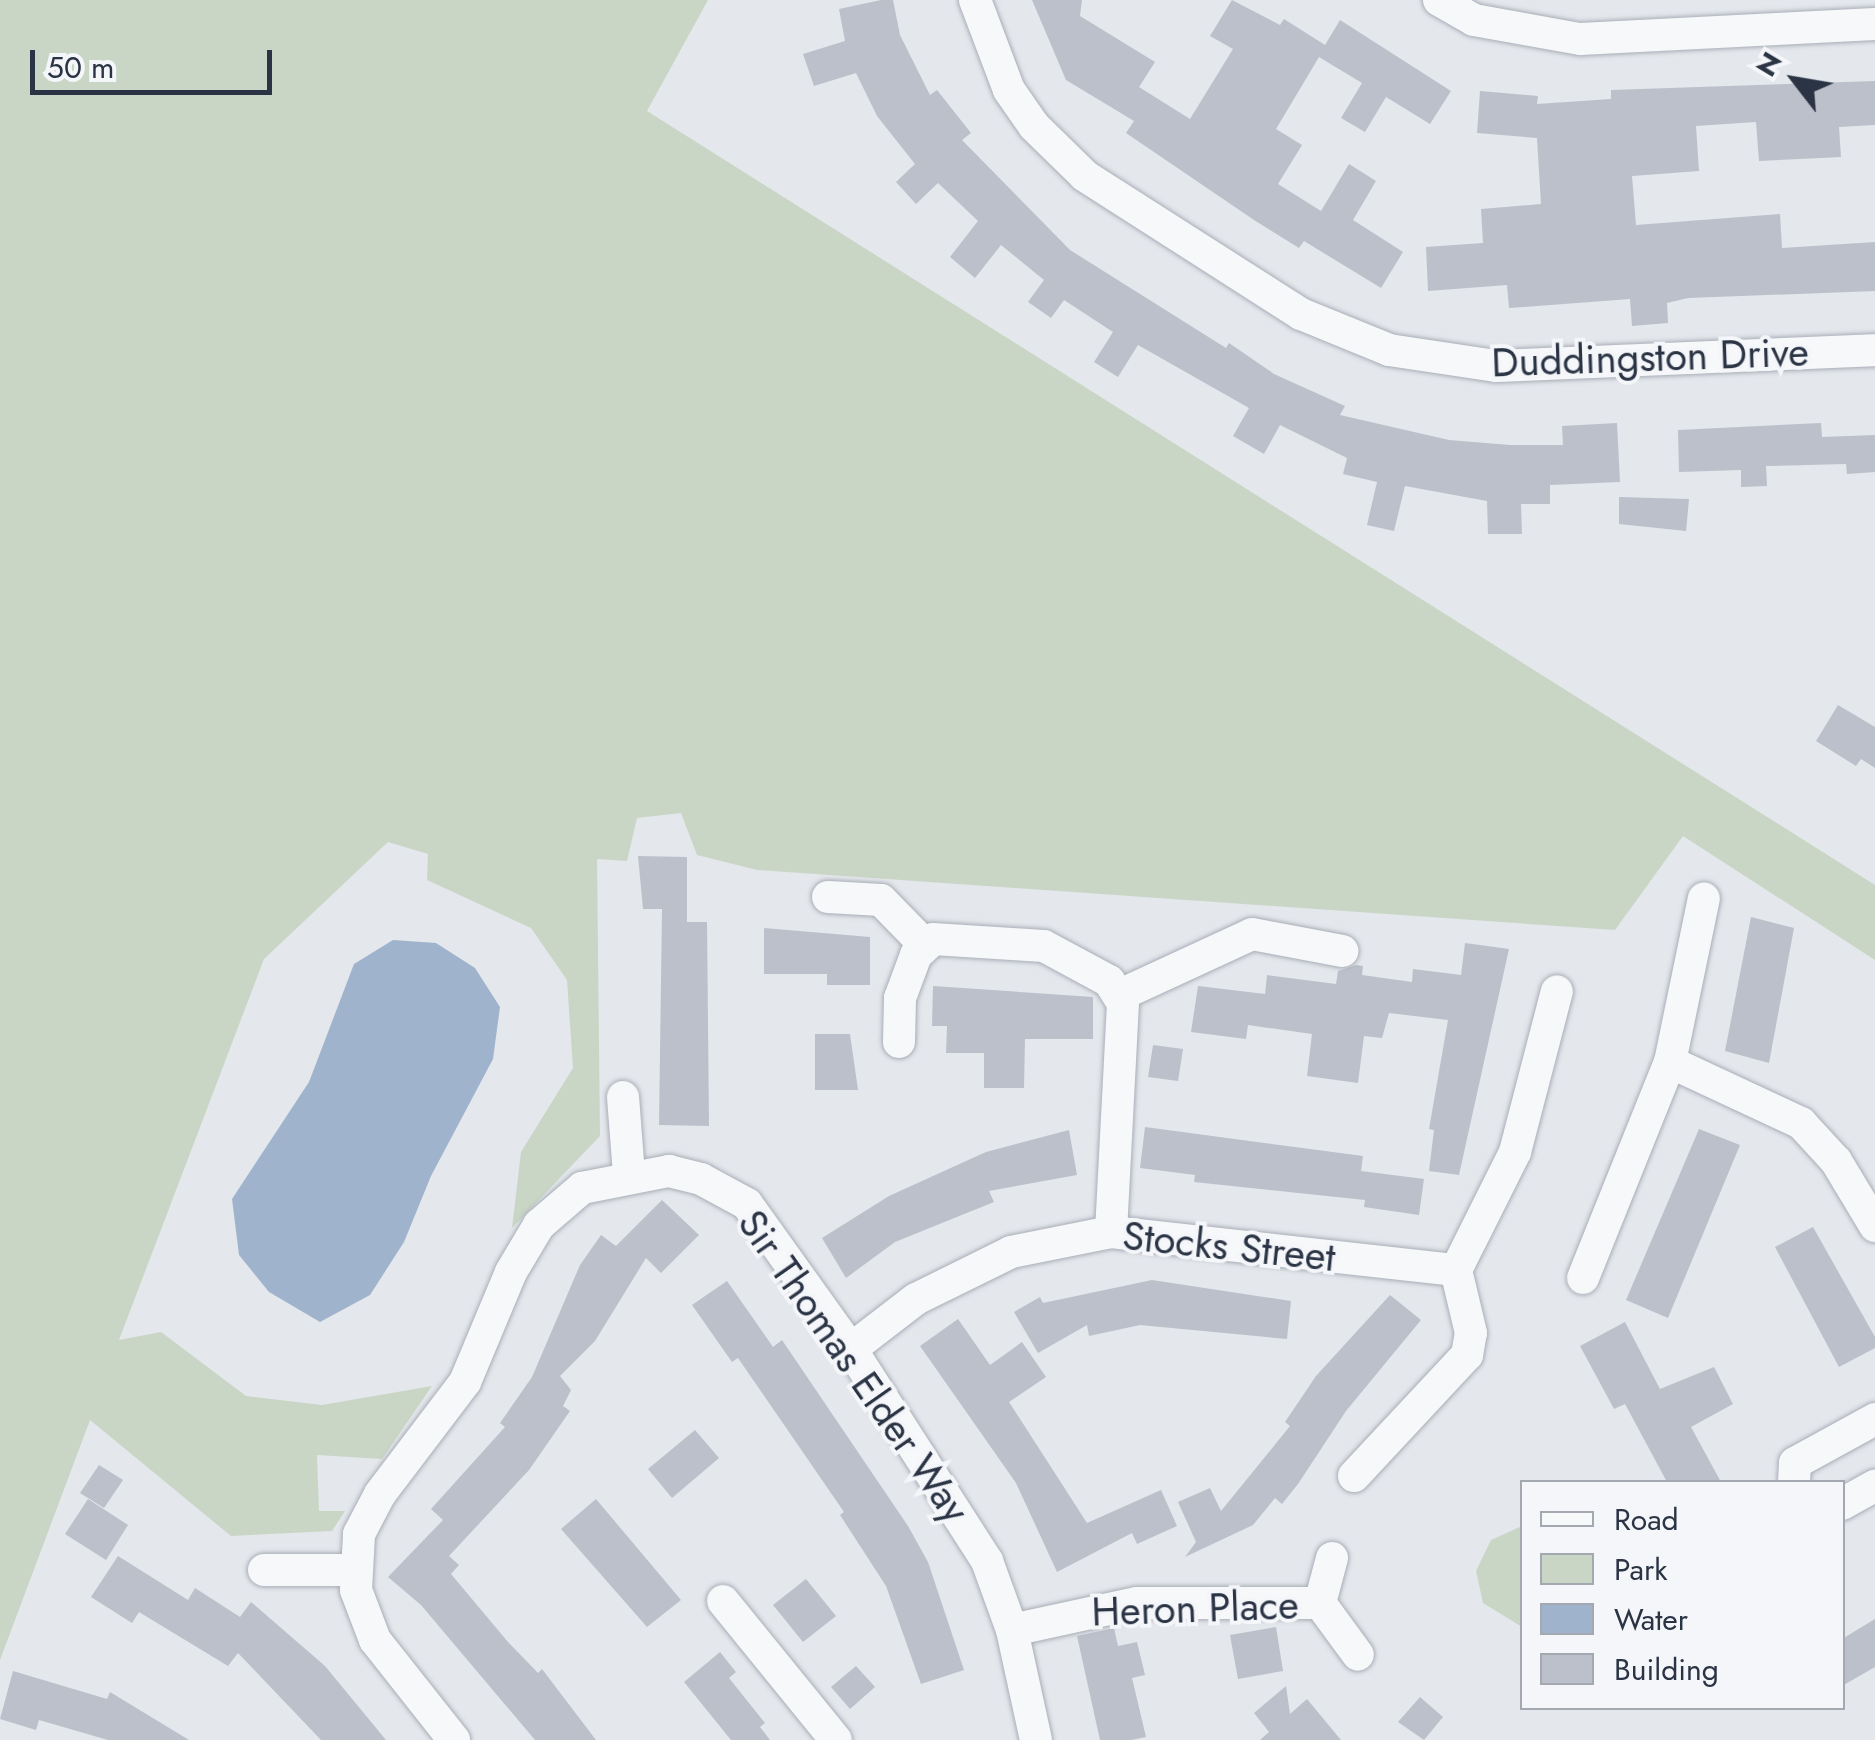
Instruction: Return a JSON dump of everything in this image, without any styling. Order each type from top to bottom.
[{"type":"street","name":"Duddingston Drive","points":[[975,0],[1010,90],[1034,126],[1085,176],[1300,314],[1389,350],[1496,366],[1875,350]]},
{"type":"street","points":[[1439,0],[1474,20],[1580,38],[1875,24]]},
{"type":"street","points":[[828,897],[881,900],[925,945]]},
{"type":"street","points":[[1583,1278],[1670,1062],[1704,898]]},
{"type":"street","points":[[1120,996],[1258,933],[1342,951]]},
{"type":"street","points":[[899,1042],[900,998],[925,945],[933,939],[1044,946],[1094,970],[1120,996],[1110,1232]]},
{"type":"street","points":[[1354,1476],[1467,1355],[1472,1333],[1456,1270],[1514,1152],[1556,990]]},
{"type":"street","points":[[1670,1062],[1801,1123],[1836,1161],[1875,1226]]},
{"type":"street","points":[[623,1096],[630,1175]]},
{"type":"street","name":"Sir Thomas Elder Way","points":[[454,1740],[375,1640],[356,1570],[368,1512],[465,1382],[531,1236],[582,1188],[630,1175],[669,1172],[701,1178],[746,1204],[851,1348],[987,1562],[1012,1630],[1036,1740]]},
{"type":"street","name":"Stocks Street","points":[[851,1348],[916,1300],[1011,1252],[1110,1232],[1456,1270]]},
{"type":"street","points":[[1794,1480],[1795,1463],[1871,1430]]},
{"type":"street","points":[[1845,1502],[1875,1486]]},
{"type":"street","points":[[1332,1558],[1320,1603],[1358,1656]]},
{"type":"street","points":[[264,1570],[356,1570]]},
{"type":"street","points":[[723,1601],[836,1740]]},
{"type":"street","name":"Heron Place","points":[[1012,1630],[1137,1603],[1320,1603]]},
{"type":"green space","points":[[0,0],[708,0],[647,111],[1875,885],[1875,960],[1683,836],[1615,930],[757,870],[697,855],[681,813],[637,818],[627,861],[597,859],[600,1136],[512,1228],[521,1152],[573,1068],[567,980],[531,928],[427,880],[428,854],[388,842],[264,959],[119,1340],[161,1332],[246,1396],[322,1405],[432,1386],[382,1459],[317,1455],[319,1511],[345,1511],[332,1531],[231,1536],[90,1420],[0,1660]]},
{"type":"green space","points":[[1520,1527],[1520,1626],[1483,1603],[1476,1571],[1491,1540]]},
{"type":"water","points":[[393,940],[436,943],[475,968],[500,1007],[493,1059],[431,1176],[404,1242],[370,1295],[320,1322],[269,1292],[239,1255],[232,1199],[309,1082],[354,964]]},
{"type":"building","points":[[893,0],[900,35],[930,95],[937,90],[971,133],[962,140],[1070,250],[1226,348],[1229,343],[1274,374],[1345,406],[1340,415],[1449,440],[1510,445],[1563,445],[1562,426],[1617,423],[1620,482],[1550,485],[1550,504],[1521,504],[1522,534],[1488,534],[1487,501],[1405,486],[1394,531],[1367,525],[1377,482],[1343,474],[1347,458],[1280,425],[1264,454],[1233,436],[1249,408],[1138,345],[1118,377],[1094,362],[1113,332],[1064,300],[1051,318],[1028,302],[1044,280],[1001,245],[975,278],[950,257],[978,221],[938,183],[916,204],[896,182],[915,164],[877,116],[856,73],[814,86],[803,54],[845,41],[839,9]]},
{"type":"building","points":[[1032,0],[1082,0],[1080,16],[1155,62],[1139,87],[1190,119],[1233,49],[1210,36],[1232,0],[1280,25],[1284,19],[1325,45],[1340,20],[1451,91],[1430,124],[1386,97],[1365,132],[1341,118],[1362,83],[1319,57],[1276,129],[1302,145],[1278,184],[1321,211],[1349,164],[1376,181],[1353,220],[1403,252],[1381,288],[1304,241],[1299,248],[1126,133],[1134,121],[1066,80]]},
{"type":"building","points":[[1875,81],[1875,125],[1839,127],[1841,157],[1759,161],[1756,122],[1696,126],[1699,171],[1632,176],[1636,225],[1780,214],[1782,248],[1875,242],[1875,291],[1688,298],[1667,303],[1668,323],[1632,326],[1630,299],[1509,308],[1507,285],[1428,291],[1426,247],[1483,243],[1481,209],[1541,204],[1537,138],[1477,133],[1480,91],[1538,96],[1537,104],[1611,99],[1611,90]]},
{"type":"building","points":[[1821,423],[1822,437],[1875,435],[1875,472],[1847,474],[1846,464],[1766,466],[1767,486],[1741,487],[1741,470],[1679,472],[1678,430]]},
{"type":"building","points":[[1619,497],[1689,499],[1686,531],[1619,524]]},
{"type":"building","points":[[1838,705],[1875,727],[1875,768],[1861,759],[1856,766],[1816,741]]},
{"type":"building","points":[[638,856],[687,857],[687,922],[707,922],[709,1126],[659,1125],[662,909],[643,909]]},
{"type":"building","points":[[1751,917],[1794,928],[1769,1063],[1725,1051]]},
{"type":"building","points":[[764,928],[870,937],[870,985],[827,985],[827,974],[764,974]]},
{"type":"building","points":[[1465,943],[1509,949],[1459,1175],[1429,1171],[1434,1130],[1429,1129],[1448,1020],[1389,1013],[1382,1038],[1364,1036],[1358,1083],[1307,1076],[1312,1034],[1248,1025],[1246,1039],[1191,1032],[1198,986],[1265,994],[1267,975],[1336,984],[1338,971],[1356,965],[1363,966],[1362,975],[1412,982],[1413,969],[1461,975]]},
{"type":"building","points":[[933,986],[1093,997],[1093,1039],[1025,1039],[1024,1088],[984,1088],[984,1053],[946,1053],[947,1026],[932,1026]]},
{"type":"building","points":[[815,1034],[850,1034],[858,1090],[815,1090]]},
{"type":"building","points":[[1153,1045],[1183,1049],[1178,1081],[1148,1077]]},
{"type":"building","points":[[1145,1127],[1363,1156],[1361,1171],[1424,1179],[1419,1215],[1364,1207],[1365,1200],[1194,1182],[1195,1175],[1140,1168]]},
{"type":"building","points":[[1699,1129],[1740,1145],[1668,1318],[1626,1300]]},
{"type":"building","points":[[1069,1130],[1077,1175],[989,1191],[994,1202],[895,1242],[846,1278],[822,1238],[889,1196],[986,1152]]},
{"type":"building","points":[[662,1200],[699,1235],[661,1273],[646,1258],[595,1341],[560,1376],[571,1390],[563,1406],[570,1411],[529,1470],[449,1556],[459,1565],[451,1574],[508,1642],[538,1673],[542,1669],[596,1740],[535,1740],[421,1605],[388,1577],[443,1520],[431,1509],[505,1427],[500,1423],[532,1377],[580,1265],[601,1235],[616,1246]]},
{"type":"building","points":[[1813,1227],[1875,1337],[1875,1348],[1839,1367],[1775,1247]]},
{"type":"building","points":[[1152,1280],[1291,1301],[1287,1339],[1140,1325],[1089,1336],[1087,1325],[1038,1353],[1014,1312],[1040,1297],[1043,1303]]},
{"type":"building","points":[[727,1281],[773,1347],[782,1340],[908,1526],[928,1562],[964,1670],[921,1684],[886,1586],[840,1515],[844,1512],[738,1358],[732,1362],[692,1305]]},
{"type":"building","points":[[1390,1295],[1421,1320],[1346,1411],[1298,1484],[1282,1504],[1275,1498],[1253,1525],[1185,1557],[1196,1542],[1178,1502],[1210,1488],[1221,1511],[1290,1426],[1285,1422],[1316,1376]]},
{"type":"building","points":[[958,1319],[990,1365],[1022,1342],[1046,1377],[1009,1402],[1087,1523],[1161,1490],[1177,1526],[1137,1544],[1132,1533],[1057,1572],[1016,1483],[920,1346]]},
{"type":"building","points":[[1625,1322],[1660,1389],[1714,1367],[1733,1404],[1691,1427],[1720,1480],[1666,1480],[1625,1404],[1614,1409],[1580,1346]]},
{"type":"building","points":[[695,1430],[719,1458],[672,1498],[648,1469]]},
{"type":"building","points":[[99,1465],[123,1480],[104,1508],[80,1493]]},
{"type":"building","points":[[88,1499],[128,1525],[106,1560],[65,1534]]},
{"type":"building","points":[[596,1499],[681,1600],[647,1627],[561,1529]]},
{"type":"building","points":[[118,1556],[188,1600],[195,1588],[240,1617],[251,1602],[325,1666],[386,1740],[321,1740],[238,1653],[228,1666],[139,1612],[132,1623],[91,1597]]},
{"type":"building","points":[[806,1579],[836,1616],[803,1642],[773,1605]]},
{"type":"building","points":[[1875,1619],[1875,1667],[1845,1684],[1845,1637]]},
{"type":"building","points":[[1276,1627],[1283,1671],[1238,1679],[1230,1635]]},
{"type":"building","points":[[1114,1628],[1118,1646],[1137,1642],[1145,1675],[1132,1678],[1146,1737],[1100,1740],[1077,1636]]},
{"type":"building","points":[[720,1652],[736,1672],[729,1678],[765,1723],[760,1727],[770,1740],[731,1740],[684,1682]]},
{"type":"building","points":[[856,1666],[875,1687],[850,1709],[831,1687]]},
{"type":"building","points":[[13,1671],[107,1699],[110,1692],[189,1740],[108,1740],[39,1720],[36,1730],[0,1719]]},
{"type":"building","points":[[1286,1686],[1290,1714],[1307,1699],[1341,1740],[1260,1740],[1269,1732],[1254,1713]]},
{"type":"building","points":[[1420,1697],[1443,1717],[1424,1740],[1398,1722]]}]
